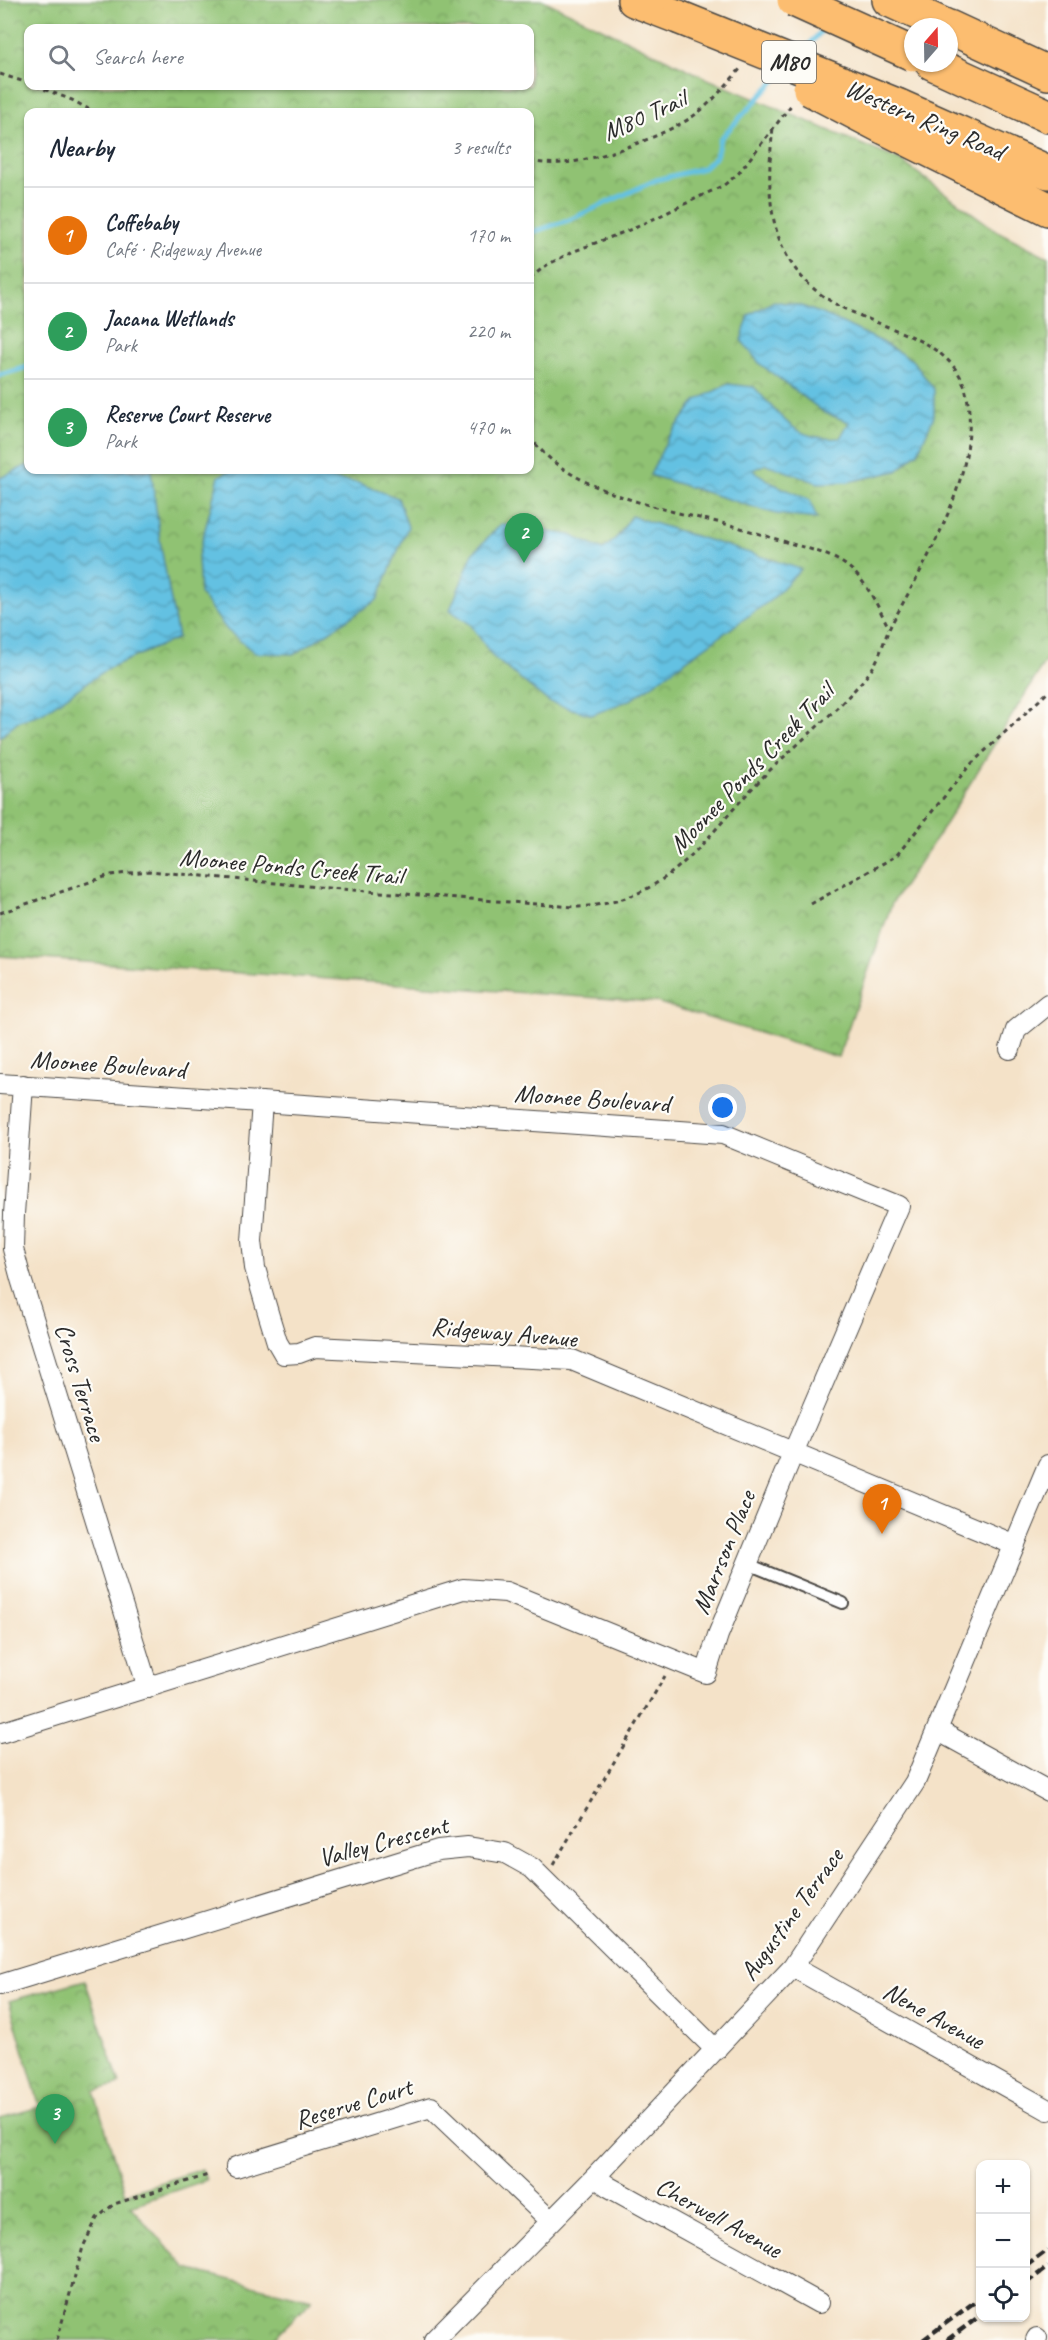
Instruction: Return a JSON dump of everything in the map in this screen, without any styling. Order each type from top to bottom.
[{"type":"highway","points":[[634,0],[678,17],[891,117],[1048,209]]},
{"type":"highway","name":"M80","points":[[794,0],[904,50]]},
{"type":"highway","points":[[889,0],[929,18]]},
{"type":"highway","points":[[958,31],[1046,72]]},
{"type":"highway","name":"Western Ring Road","points":[[952,72],[1048,116]]},
{"type":"highway","name":"Western Ring Road","points":[[891,117],[1048,172]]},
{"type":"street","points":[[1010,1049],[1016,1030],[1048,1004]]},
{"type":"street","name":"Moonee Boulevard","points":[[0,1084],[723,1134],[899,1206],[793,1453]]},
{"type":"street","name":"Cross Terrace","points":[[23,1085],[13,1249],[148,1688]]},
{"type":"street","name":"Ridgeway Avenue","points":[[262,1102],[252,1241],[255,1268],[277,1342],[284,1354],[299,1353],[315,1347],[572,1360],[1015,1545]]},
{"type":"street","name":"Marrson Place","points":[[148,1688],[463,1589],[506,1592],[706,1673],[709,1658],[793,1453]]},
{"type":"street","name":"Augustine Terrace","points":[[435,2340],[717,2050],[793,1967],[915,1782],[1048,1465]]},
{"type":"street","points":[[0,1733],[148,1688]]},
{"type":"street","points":[[938,1730],[1048,1791]]},
{"type":"street","name":"Valley Crescent","points":[[0,1986],[438,1850],[468,1846],[505,1853],[532,1868],[717,2050]]},
{"type":"street","name":"Nene Avenue","points":[[793,1967],[1048,2110]]},
{"type":"street","name":"Reserve Court","points":[[236,2168],[431,2107],[551,2221]]},
{"type":"street","name":"Cherwell Avenue","points":[[595,2177],[609,2187],[819,2303]]},
{"type":"lane","points":[[748,1564],[843,1603]]},
{"type":"path","name":"M80 Trail","points":[[534,161],[560,163],[575,161],[654,136],[692,117],[709,104],[743,66]]},
{"type":"path","points":[[0,75],[24,82]]},
{"type":"path","points":[[46,90],[87,108]]},
{"type":"path","name":"Moonee Ponds Creek Trail","points":[[0,913],[102,877],[149,871],[328,888],[574,907],[616,903],[664,879],[697,852],[751,789],[869,673],[877,662],[890,629],[932,550],[956,488],[971,427],[969,407],[959,373],[940,353],[925,343],[859,316],[831,301],[812,287],[792,265],[772,220],[769,193],[773,128],[738,174],[724,185],[637,227],[572,252],[534,275]]},
{"type":"path","points":[[534,441],[551,461],[594,486],[690,516],[747,530],[821,553],[840,562],[860,579],[890,629]]},
{"type":"path","points":[[811,904],[896,856],[970,765],[1048,692]]},
{"type":"path","points":[[554,1865],[665,1676]]},
{"type":"path","points":[[57,2340],[83,2247],[97,2218],[114,2204],[208,2175]]},
{"type":"green space","points":[[0,0],[543,0],[708,79],[901,161],[997,231],[1048,257],[1048,657],[939,834],[892,903],[838,1057],[656,1002],[0,956]]},
{"type":"green space","points":[[85,1980],[120,2084],[94,2091],[125,2194],[202,2169],[206,2180],[130,2206],[187,2269],[312,2300],[272,2340],[8,2340],[0,2336],[0,2118],[40,2107],[9,2001]]},
{"type":"water","points":[[774,301],[802,306],[878,340],[912,360],[934,389],[934,416],[918,452],[897,471],[848,482],[818,483],[766,464],[753,470],[772,483],[810,500],[817,519],[776,514],[650,475],[668,438],[697,400],[728,384],[754,387],[782,417],[800,432],[825,438],[840,438],[849,422],[825,413],[760,364],[741,340],[749,315]]},
{"type":"water","points":[[24,467],[24,474],[152,474],[161,547],[178,638],[109,668],[42,713],[17,722],[0,737],[0,478]]},
{"type":"water","points":[[223,474],[303,474],[358,483],[398,498],[408,527],[377,600],[295,654],[255,653],[227,630],[200,594],[198,556],[219,476]]},
{"type":"water","points":[[631,516],[801,569],[772,599],[632,699],[592,715],[549,702],[492,656],[471,625],[450,610],[473,553],[501,524],[570,535],[603,550],[619,535]]},
{"type":"waterway","points":[[801,54],[825,27]]},
{"type":"waterway","points":[[534,232],[569,220],[656,180],[703,168],[716,156],[720,139],[784,71]]},
{"type":"waterway","points":[[0,375],[24,368]]},
{"type":"railway","points":[[1030,2263],[1048,2250]]},
{"type":"railway","points":[[1030,2280],[1048,2267]]},
{"type":"railway","points":[[923,2340],[976,2301]]},
{"type":"railway","points":[[947,2340],[976,2319]]},
{"type":"place","name":"Jacana Wetlands","points":[[524,563]]},
{"type":"place","name":"Coffebaby","points":[[882,1534]]},
{"type":"place","name":"Reserve Court Reserve","points":[[55,2144]]}]
